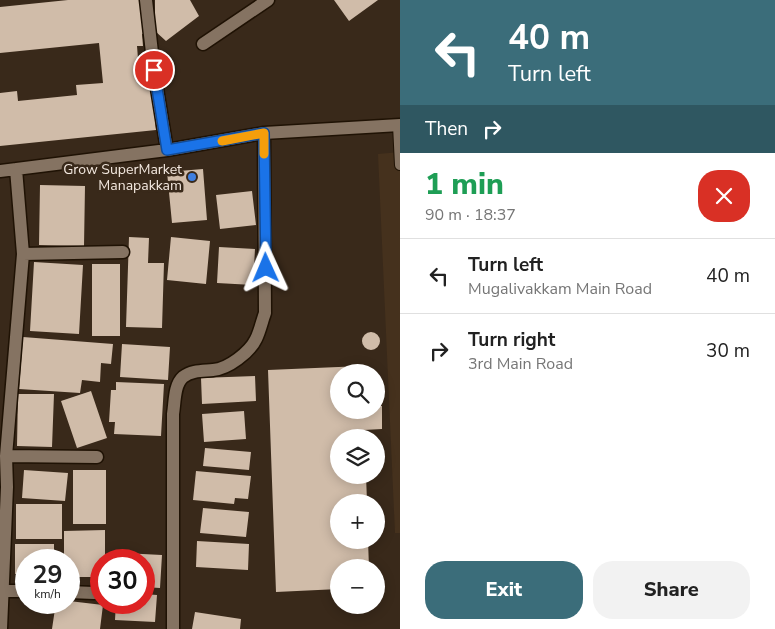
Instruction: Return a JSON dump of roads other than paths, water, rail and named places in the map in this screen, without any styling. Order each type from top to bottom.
[{"type":"street","points":[[146,0],[154,70],[167,150]]},
{"type":"street","points":[[203,44],[268,0]]},
{"type":"street","points":[[0,171],[167,150],[264,133],[399,125]]},
{"type":"street","points":[[173,629],[173,414],[176,388],[183,378],[196,371],[216,370],[230,363],[244,354],[256,340],[265,313],[264,133]]},
{"type":"street","points":[[1,629],[7,487],[6,456],[23,254],[16,169]]},
{"type":"street","points":[[23,254],[123,252]]},
{"type":"street","points":[[6,456],[97,457]]},
{"type":"street","points":[[3,591],[15,591]]},
{"type":"lane","points":[[399,125],[400,165]]},
{"type":"place","name":"Grow SuperMarket Manapakkam","points":[[192,177]]}]
